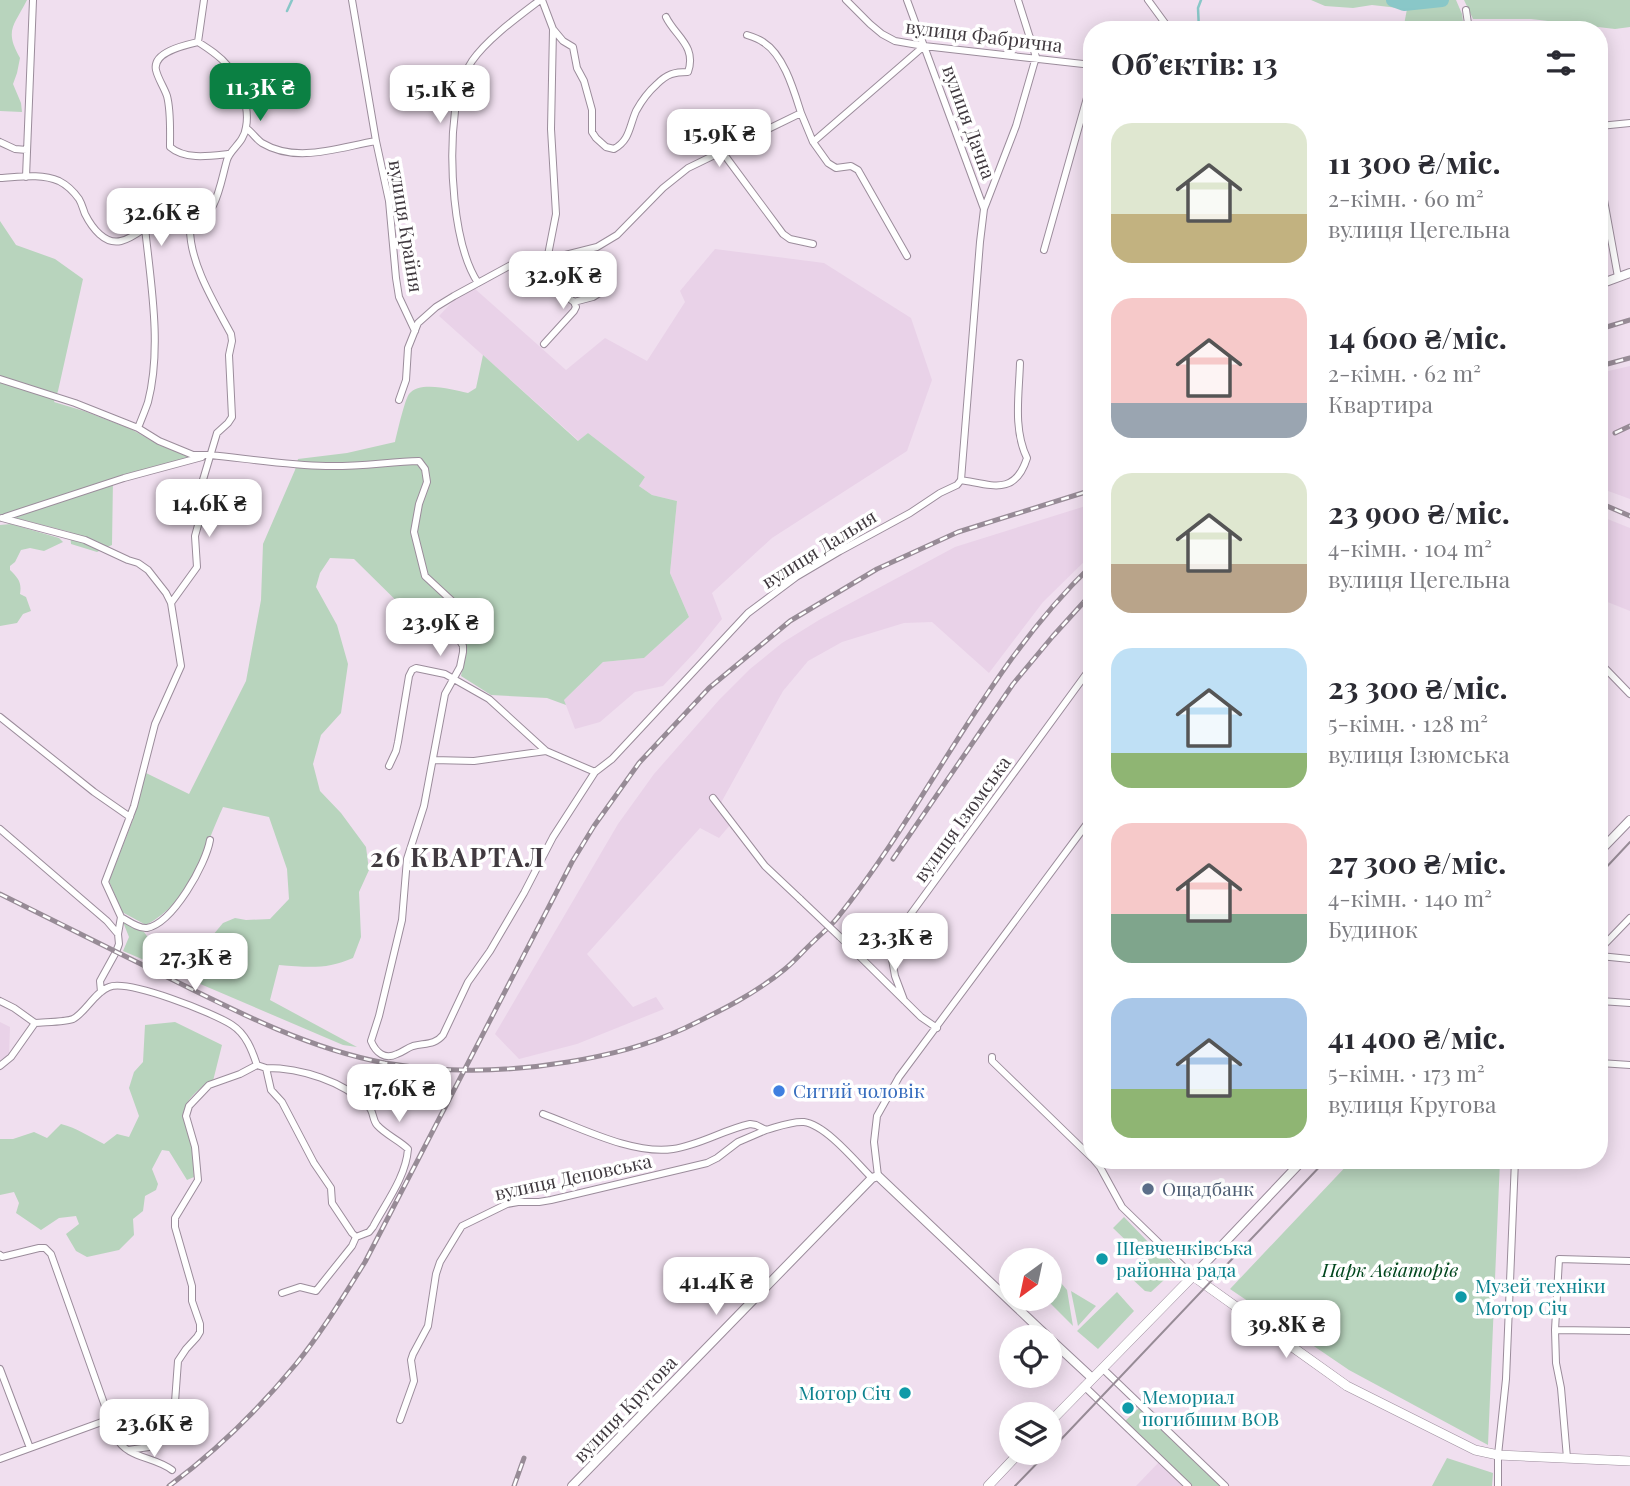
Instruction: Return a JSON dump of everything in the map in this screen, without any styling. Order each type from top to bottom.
[{"type":"main road","points":[[1062,1409],[1193,1276],[1347,1386],[1475,1450],[1498,1455],[1630,1461]]},
{"type":"main road","points":[[988,1486],[1008,1465]]},
{"type":"street","points":[[26,177],[33,0]]},
{"type":"street","points":[[198,42],[204,0]]},
{"type":"street","name":"вулиця Крайня","points":[[352,0],[389,201],[398,288],[415,331]]},
{"type":"street","points":[[478,283],[461,242],[455,201],[453,127],[458,90],[472,62],[484,47],[541,0],[553,29],[563,41],[573,47],[577,68],[584,81],[592,110],[592,132],[606,147],[614,149],[627,139],[637,109],[645,95],[666,76],[676,72],[688,72],[690,67],[686,45],[666,17]]},
{"type":"street","name":"вулиця Фабрична","points":[[846,0],[870,24],[895,41],[1083,64]]},
{"type":"street","name":"вулиця Дачна","points":[[907,0],[984,209]]},
{"type":"street","points":[[1018,0],[1036,57],[1016,126],[984,209],[979,242],[961,480],[1002,486],[1014,481],[1023,472],[1027,458],[1021,445],[1018,415],[1020,363]]},
{"type":"street","points":[[1148,0],[1163,21]]},
{"type":"street","points":[[1466,10],[1468,21]]},
{"type":"street","points":[[543,260],[556,214],[551,129],[553,29]]},
{"type":"street","points":[[747,35],[764,43],[776,55],[790,80],[813,142],[828,163],[836,168],[850,166],[858,170],[907,256]]},
{"type":"street","points":[[190,229],[202,222],[213,208],[229,154],[237,146],[246,128],[246,105],[228,65],[198,42],[178,47],[163,55],[155,67],[168,98],[170,146],[175,151],[192,155],[229,154]]},
{"type":"street","name":"вулиця Дачна","points":[[813,142],[924,46]]},
{"type":"street","points":[[1044,250],[1083,112]]},
{"type":"street","points":[[399,400],[406,380],[408,348],[418,323],[436,307],[511,265],[597,247],[617,235],[663,188],[688,168],[801,113]]},
{"type":"street","points":[[1608,125],[1630,124]]},
{"type":"street","points":[[246,128],[263,143],[292,153],[309,154],[376,141]]},
{"type":"street","points":[[0,142],[15,149],[27,150]]},
{"type":"street","points":[[723,153],[783,234],[790,239],[813,244]]},
{"type":"street","points":[[0,178],[26,177],[60,181],[79,198],[85,214],[103,238],[110,241],[119,242],[160,220],[169,219],[190,229]]},
{"type":"street","points":[[1608,222],[1618,277]]},
{"type":"street","points":[[138,428],[148,402],[153,349],[153,310],[145,228]]},
{"type":"street","points":[[171,604],[197,567],[195,536],[203,507],[202,483],[216,433],[232,417],[229,355],[231,334],[204,283],[194,253],[190,229]]},
{"type":"street","points":[[543,260],[576,307],[544,344]]},
{"type":"street","points":[[1608,281],[1630,273]]},
{"type":"street","points":[[574,302],[593,297],[606,289]]},
{"type":"street","points":[[0,379],[75,403],[138,428],[159,441],[193,455],[323,466],[419,461],[425,469],[427,482],[419,504],[414,532],[425,576],[452,601],[453,629],[463,646],[460,667],[445,694],[433,760],[474,761],[546,751]]},
{"type":"street","points":[[1,518],[124,478],[211,455]]},
{"type":"street","name":"вулиця Дальня","points":[[433,760],[424,806],[407,859],[402,920],[371,1041],[380,1055],[395,1055],[409,1047],[439,1040],[468,982],[490,951],[553,837],[595,772],[612,759],[748,613],[796,577],[910,513],[961,480]]},
{"type":"street","points":[[1,518],[85,540],[138,563],[148,570],[171,604],[181,666],[155,724],[130,817],[105,881],[121,917],[119,944],[100,981],[101,992]]},
{"type":"street","points":[[389,766],[396,751],[409,676],[416,667],[438,671],[454,678],[489,699],[546,751],[595,772]]},
{"type":"street","points":[[1608,671],[1630,694]]},
{"type":"street","name":"вулиця Ізюмська","points":[[904,1000],[895,976],[891,954],[894,937],[1083,678]]},
{"type":"street","points":[[0,717],[94,792],[130,817]]},
{"type":"street","points":[[713,798],[765,866],[921,1017],[937,1028]]},
{"type":"street","points":[[1608,843],[1630,820]]},
{"type":"street","points":[[0,829],[107,921],[118,934]]},
{"type":"street","points":[[1035,1325],[875,1177],[874,1142],[877,1116],[899,1077],[1083,829]]},
{"type":"street","points":[[121,917],[146,928],[161,921],[175,909],[188,890],[210,840]]},
{"type":"street","points":[[1608,941],[1630,918]]},
{"type":"street","points":[[1608,957],[1630,959]]},
{"type":"street","points":[[0,1001],[35,1023],[73,1018],[111,986],[139,989],[178,1000],[232,1024],[252,1048],[257,1065]]},
{"type":"street","points":[[1608,1002],[1630,1003]]},
{"type":"street","points":[[0,1066],[12,1057],[35,1023]]},
{"type":"street","points":[[992,1057],[992,1061],[1083,1149]]},
{"type":"street","points":[[1608,1064],[1630,1065]]},
{"type":"street","points":[[128,1450],[149,1447],[165,1436],[175,1402],[178,1361],[200,1332],[192,1301],[192,1286],[175,1227],[175,1218],[198,1180],[195,1147],[186,1116],[189,1106],[209,1085],[257,1065],[311,1073],[348,1091],[370,1107],[377,1126],[408,1149],[398,1181],[369,1232],[356,1237],[352,1246],[316,1291],[300,1287],[282,1293]]},
{"type":"street","points":[[266,1068],[271,1090],[282,1101],[314,1163],[331,1188],[331,1203],[356,1237]]},
{"type":"street","name":"вулиця Деповська","points":[[543,1114],[645,1150],[693,1144],[750,1124],[766,1130]]},
{"type":"street","name":"вулиця Деповська","points":[[400,1420],[414,1381],[412,1354],[428,1325],[436,1274],[440,1262],[462,1226],[508,1204],[551,1200],[707,1163],[738,1142],[766,1130],[801,1122],[814,1125],[827,1133],[875,1177]]},
{"type":"street","points":[[1101,1169],[1122,1207],[1193,1276],[1294,1169]]},
{"type":"street","points":[[1498,1486],[1498,1455],[1506,1379],[1515,1169]]},
{"type":"street","name":"вулиця Кругова","points":[[572,1486],[875,1177]]},
{"type":"street","points":[[0,1255],[2,1257],[39,1248],[45,1248],[51,1254],[120,1446],[136,1456],[155,1461],[172,1470]]},
{"type":"street","points":[[1567,1458],[1562,1388],[1556,1363],[1559,1259],[1630,1261]]},
{"type":"street","points":[[1555,1330],[1630,1331]]},
{"type":"street","points":[[1062,1350],[1092,1378]]},
{"type":"street","points":[[1101,1368],[1225,1486]]},
{"type":"street","points":[[0,1369],[30,1448]]},
{"type":"street","points":[[1084,1386],[1188,1486]]},
{"type":"street","points":[[0,1459],[110,1419]]},
{"type":"shaded area","points":[[715,249],[824,263],[911,318],[932,380],[907,451],[772,538],[712,593],[722,619],[663,686],[635,692],[600,722],[575,729],[564,700],[603,662],[644,658],[689,617],[670,573],[677,501],[652,495],[639,486],[645,477],[588,433],[579,441],[439,316],[454,300],[474,288],[566,370],[605,338],[647,361],[685,302],[680,291]]},
{"type":"shaded area","points":[[1630,366],[1630,499],[1608,491],[1608,371]]},
{"type":"shaded area","points":[[1083,507],[1083,563],[1043,602],[989,673],[932,622],[904,623],[842,642],[808,661],[783,691],[722,801],[721,812],[730,825],[719,838],[700,828],[587,954],[633,1007],[656,997],[664,1009],[577,1044],[519,1059],[495,1034],[618,824],[654,774],[719,700],[750,669],[782,643],[819,620],[955,547]]},
{"type":"shaded area","points":[[1608,519],[1630,528],[1630,611],[1608,602]]},
{"type":"shaded area","points":[[0,1022],[10,1027],[9,1055],[0,1060]]},
{"type":"shaded area","points":[[1160,1461],[1186,1486],[1136,1486]]},
{"type":"green space","points":[[0,0],[27,0],[12,34],[20,58],[13,84],[22,112],[0,111]]},
{"type":"green space","points":[[1311,0],[1456,0],[1463,21],[1405,21],[1407,9],[1372,5],[1353,8],[1325,6]]},
{"type":"green space","points":[[1464,0],[1630,0],[1630,27],[1615,29],[1608,28],[1608,21],[1473,19]]},
{"type":"green space","points":[[0,221],[16,245],[55,259],[83,279],[54,402],[131,429],[159,445],[191,457],[113,479],[112,545],[97,552],[71,544],[70,532],[0,514]]},
{"type":"green space","points":[[483,355],[578,441],[588,433],[645,477],[639,486],[652,495],[677,501],[670,573],[689,617],[644,658],[603,662],[564,700],[566,705],[547,698],[491,695],[461,676],[466,649],[460,631],[451,633],[423,627],[354,559],[330,558],[320,573],[316,587],[337,625],[348,664],[341,713],[321,735],[313,764],[320,791],[341,813],[366,847],[369,870],[359,892],[361,937],[353,958],[343,962],[316,967],[279,965],[270,1000],[357,1047],[343,1045],[123,951],[129,937],[123,922],[144,932],[159,953],[168,956],[182,955],[208,941],[223,923],[235,918],[270,919],[289,899],[287,869],[269,817],[223,807],[202,857],[185,888],[162,915],[146,925],[122,912],[109,881],[134,817],[146,773],[189,794],[246,681],[261,600],[263,544],[298,459],[347,453],[395,442],[409,394],[414,390],[429,387],[468,393],[476,388]]},
{"type":"green space","points":[[11,524],[59,538],[63,542],[44,551],[30,548],[21,550],[10,570],[19,580],[20,594],[26,597],[31,611],[23,614],[17,623],[0,626],[0,525]]},
{"type":"green space","points":[[175,1022],[222,1045],[213,1081],[194,1094],[185,1109],[184,1121],[191,1142],[194,1177],[187,1180],[169,1151],[162,1150],[152,1169],[158,1184],[156,1190],[145,1196],[143,1211],[133,1219],[134,1235],[119,1250],[87,1257],[76,1251],[66,1234],[79,1224],[76,1216],[59,1218],[41,1230],[16,1213],[19,1203],[14,1192],[0,1195],[0,1139],[13,1139],[34,1132],[47,1138],[61,1124],[104,1144],[117,1134],[129,1137],[139,1116],[129,1088],[134,1072],[143,1062],[145,1025]]},
{"type":"green space","name":"Парк Авіаторів","points":[[1343,1169],[1500,1169],[1488,1445],[1349,1370],[1230,1289]]},
{"type":"green space","points":[[1124,1217],[1151,1245],[1141,1255],[1113,1228]]},
{"type":"green space","points":[[1159,1249],[1177,1268],[1151,1292],[1145,1291],[1130,1277]]},
{"type":"green space","points":[[1062,1284],[1067,1290],[1073,1326],[1058,1311],[1062,1311]]},
{"type":"green space","points":[[1071,1291],[1096,1306],[1078,1326]]},
{"type":"green space","points":[[1117,1292],[1134,1311],[1098,1349],[1077,1331]]},
{"type":"green space","points":[[1140,1407],[1221,1486],[1192,1486],[1125,1421]]},
{"type":"green space","points":[[1447,1458],[1493,1473],[1492,1486],[1432,1486]]},
{"type":"waterway","points":[[287,11],[292,0]]},
{"type":"waterway","points":[[1199,21],[1201,0]]},
{"type":"waterway","points":[[1393,0],[1404,4],[1442,0]]},
{"type":"tram line","points":[[1608,865],[1630,842]]},
{"type":"tram line","points":[[1062,1438],[1317,1169]]},
{"type":"tram line","points":[[1015,1486],[1035,1465]]},
{"type":"railway","points":[[1608,327],[1630,320]]},
{"type":"railway","points":[[1608,364],[1630,358]]},
{"type":"railway","points":[[1615,433],[1630,426]]},
{"type":"railway","points":[[169,1486],[220,1444],[267,1397],[306,1352],[332,1314],[365,1262],[572,862],[639,763],[709,688],[790,621],[877,569],[958,532],[1083,493]]},
{"type":"railway","points":[[1608,506],[1630,516]]},
{"type":"railway","points":[[0,894],[249,1017],[302,1039],[357,1057],[385,1063],[453,1070],[500,1069],[568,1062],[642,1045],[698,1022],[762,986],[789,966],[838,917],[871,873],[1020,647],[1083,574]]},
{"type":"railway","points":[[893,859],[1013,684],[1083,603]]},
{"type":"railway","points":[[514,1486],[524,1458]]},
{"type":"place","name":"Ситий чоловік","points":[[779,1091]]},
{"type":"place","name":"Ощадбанк","points":[[1148,1189]]},
{"type":"place","name":"Шевченківська районна рада","points":[[1102,1259]]},
{"type":"place","name":"Музей техніки Мотор Січ","points":[[1461,1297]]},
{"type":"place","name":"Мотор Січ","points":[[905,1393]]},
{"type":"place","name":"Мемориал погибшим ВОВ","points":[[1128,1408]]},
{"type":"district","name":"26 КВАРТАЛ","points":[[458,858]]}]
